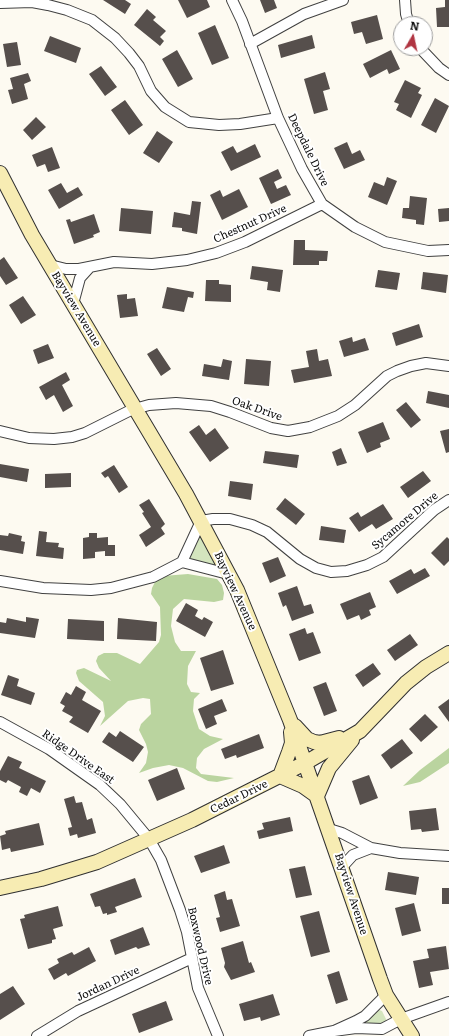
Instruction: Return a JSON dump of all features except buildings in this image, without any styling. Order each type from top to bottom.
[{"type":"main road","name":"Bayview Avenue","points":[[0,173],[50,265],[201,521],[250,619],[290,720],[386,995],[412,1036]]},
{"type":"main road","name":"Cedar Drive","points":[[0,888],[41,879],[97,862],[149,839],[305,764],[360,730],[406,683],[449,653]]},
{"type":"main road","points":[[290,720],[307,739],[314,742],[334,740],[360,730]]},
{"type":"main road","points":[[290,720],[292,743],[280,776],[303,786],[317,796],[329,768],[360,730]]},
{"type":"street","name":"Deepdale Drive","points":[[232,0],[278,118],[302,169],[322,204],[355,227],[385,242],[428,250],[449,250]]},
{"type":"street","points":[[250,44],[304,14],[343,0]]},
{"type":"street","points":[[406,0],[407,16]]},
{"type":"street","points":[[0,3],[32,2],[67,10],[92,20],[115,38],[129,54],[139,66],[151,91],[165,107],[190,122],[219,125],[240,124],[278,118]]},
{"type":"street","points":[[428,56],[439,68],[449,75]]},
{"type":"street","name":"Chestnut Drive","points":[[50,265],[66,269],[90,267],[114,262],[164,263],[200,257],[245,242],[322,204]]},
{"type":"street","points":[[73,304],[80,278],[90,267]]},
{"type":"street","name":"Oak Drive","points":[[0,432],[29,438],[54,439],[72,437],[85,433],[135,409],[149,405],[194,404],[230,412],[271,428],[288,431],[310,427],[338,416],[355,405],[387,376],[397,371],[426,363],[449,366]]},
{"type":"street","name":"Sycamore Drive","points":[[201,521],[230,519],[242,521],[267,532],[300,559],[316,568],[331,572],[348,571],[367,565],[383,557],[434,510],[449,500]]},
{"type":"street","points":[[0,581],[59,590],[111,588],[153,577],[182,562],[201,521]]},
{"type":"street","points":[[182,562],[228,574]]},
{"type":"street","name":"Ridge Drive East","points":[[0,722],[49,749],[100,785],[120,804],[149,839]]},
{"type":"street","points":[[329,829],[342,833],[371,848],[400,853],[449,856]]},
{"type":"street","name":"Boxwood Drive","points":[[149,839],[163,866],[180,910],[198,988],[218,1036]]},
{"type":"street","points":[[342,867],[354,855],[371,848]]},
{"type":"street","name":"Jordan Drive","points":[[37,1036],[78,1011],[192,958]]},
{"type":"street","points":[[334,1031],[365,1016],[386,995]]},
{"type":"street","points":[[309,1036],[356,1028],[382,1028],[401,1019],[449,1002]]},
{"type":"green space","points":[[201,526],[225,572],[184,561]]},
{"type":"green space","points":[[188,574],[217,579],[222,585],[224,593],[223,600],[214,602],[184,599],[173,609],[171,626],[175,642],[181,651],[196,651],[188,666],[187,684],[191,692],[200,693],[194,699],[193,711],[199,729],[210,736],[223,739],[204,749],[197,758],[196,768],[201,774],[234,778],[217,782],[208,781],[183,768],[169,765],[153,768],[139,773],[146,763],[148,752],[139,730],[141,724],[151,714],[150,699],[143,698],[128,701],[100,726],[105,716],[103,702],[79,681],[76,673],[77,670],[84,668],[111,681],[99,668],[96,661],[98,656],[104,653],[117,653],[140,664],[159,642],[161,635],[160,607],[151,594],[156,580],[163,576]]},
{"type":"green space","points":[[449,748],[449,763],[420,782],[403,786],[420,770]]},
{"type":"green space","points":[[377,1009],[382,1011],[387,1021],[385,1026],[365,1023]]}]
